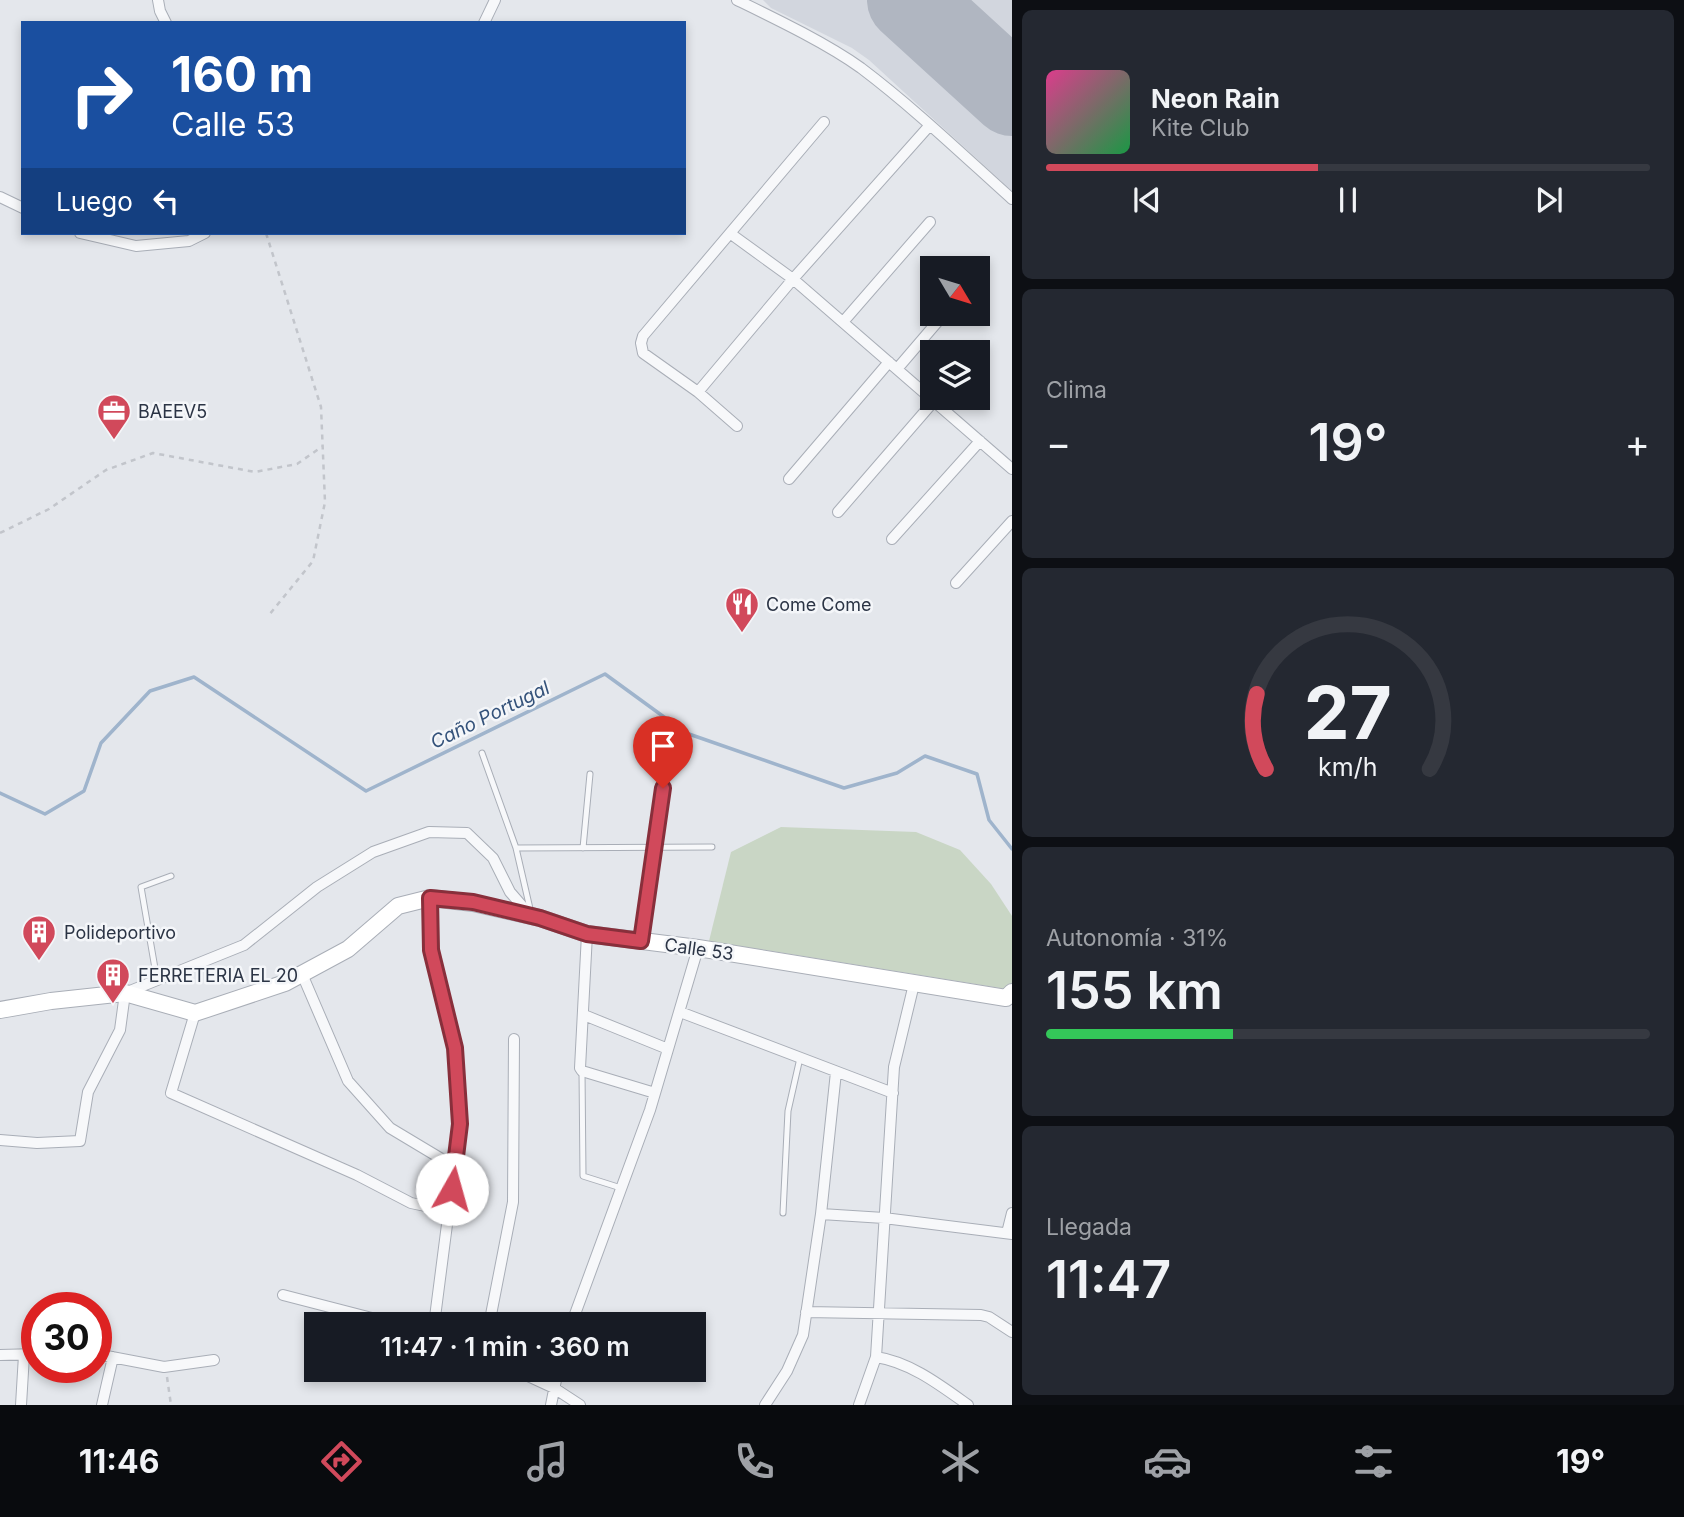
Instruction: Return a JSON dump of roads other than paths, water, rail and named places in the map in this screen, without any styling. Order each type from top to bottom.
[{"type":"street","points":[[158,0],[165,21]]},
{"type":"street","points":[[485,21],[495,0]]},
{"type":"street","points":[[737,0],[779,20],[859,67],[930,125],[1012,199]]},
{"type":"street","points":[[737,426],[698,392],[643,353],[643,336],[824,122]]},
{"type":"street","points":[[698,392],[793,279],[930,125]]},
{"type":"street","points":[[0,197],[21,207]]},
{"type":"street","points":[[844,323],[930,222]]},
{"type":"street","points":[[731,234],[793,279],[920,389]]},
{"type":"street","points":[[88,235],[135,246],[189,241],[201,235]]},
{"type":"street","points":[[789,479],[932,326]]},
{"type":"street","points":[[838,512],[926,410]]},
{"type":"street","points":[[944,410],[1012,469]]},
{"type":"street","points":[[892,539],[980,441]]},
{"type":"street","points":[[956,583],[1012,521]]},
{"type":"street","points":[[0,1010],[125,993],[244,945],[317,887],[373,852],[429,832],[467,833],[493,858],[510,892],[531,916]]},
{"type":"street","points":[[430,898],[431,950],[455,1048],[460,1124],[436,1312]]},
{"type":"street","name":"Calle 53","points":[[195,1013],[285,983],[348,949],[398,906],[430,898],[473,902],[531,916],[587,934],[698,948],[1006,998],[1012,992]]},
{"type":"street","points":[[587,934],[579,1063],[582,1070],[655,1093]]},
{"type":"street","points":[[575,1312],[655,1093],[698,948]]},
{"type":"street","points":[[302,974],[348,1081],[390,1128],[455,1167]]},
{"type":"street","points":[[859,1405],[876,1357],[894,1067],[914,984]]},
{"type":"street","points":[[125,993],[195,1013],[171,1093],[357,1175],[411,1203],[449,1211]]},
{"type":"street","points":[[0,1140],[37,1143],[80,1141],[88,1092],[120,1030],[125,993]]},
{"type":"street","points":[[680,1012],[893,1093]]},
{"type":"street","points":[[584,1015],[668,1049]]},
{"type":"street","points":[[492,1312],[513,1202],[514,1039]]},
{"type":"street","points":[[765,1405],[788,1371],[803,1335],[821,1214],[836,1072]]},
{"type":"street","points":[[821,1214],[1010,1234],[1012,1213]]},
{"type":"street","points":[[283,1294],[350,1312]]},
{"type":"street","points":[[806,1312],[981,1315],[1012,1332]]},
{"type":"street","points":[[0,1355],[21,1354]]},
{"type":"street","points":[[102,1405],[113,1357],[164,1367],[214,1360]]},
{"type":"street","points":[[876,1357],[892,1359],[919,1372],[968,1405]]},
{"type":"street","points":[[541,1382],[580,1405]]},
{"type":"street","points":[[551,1405],[555,1382]]},
{"type":"street","points":[[21,1405],[22,1383]]},
{"type":"lane","points":[[482,753],[516,848],[531,916]]},
{"type":"lane","points":[[583,848],[590,774]]},
{"type":"lane","points":[[641,941],[663,788]]},
{"type":"lane","points":[[516,848],[712,847]]},
{"type":"lane","points":[[157,980],[141,887],[172,876]]},
{"type":"lane","points":[[783,1213],[788,1111],[800,1058]]},
{"type":"lane","points":[[582,1070],[583,1176],[621,1188]]},
{"type":"waterway","name":"Caño Portugal","points":[[0,793],[45,814],[84,791],[101,743],[150,691],[194,677],[366,791],[605,674],[686,733],[844,788],[897,773],[925,756],[977,774],[989,820],[1012,849]]},
{"type":"place","name":"BAEEV5","points":[[114,441]]},
{"type":"place","name":"Come Come","points":[[742,634]]},
{"type":"place","name":"Polideportivo","points":[[39,962]]},
{"type":"place","name":"FERRETERIA EL 20","points":[[113,1005]]}]
